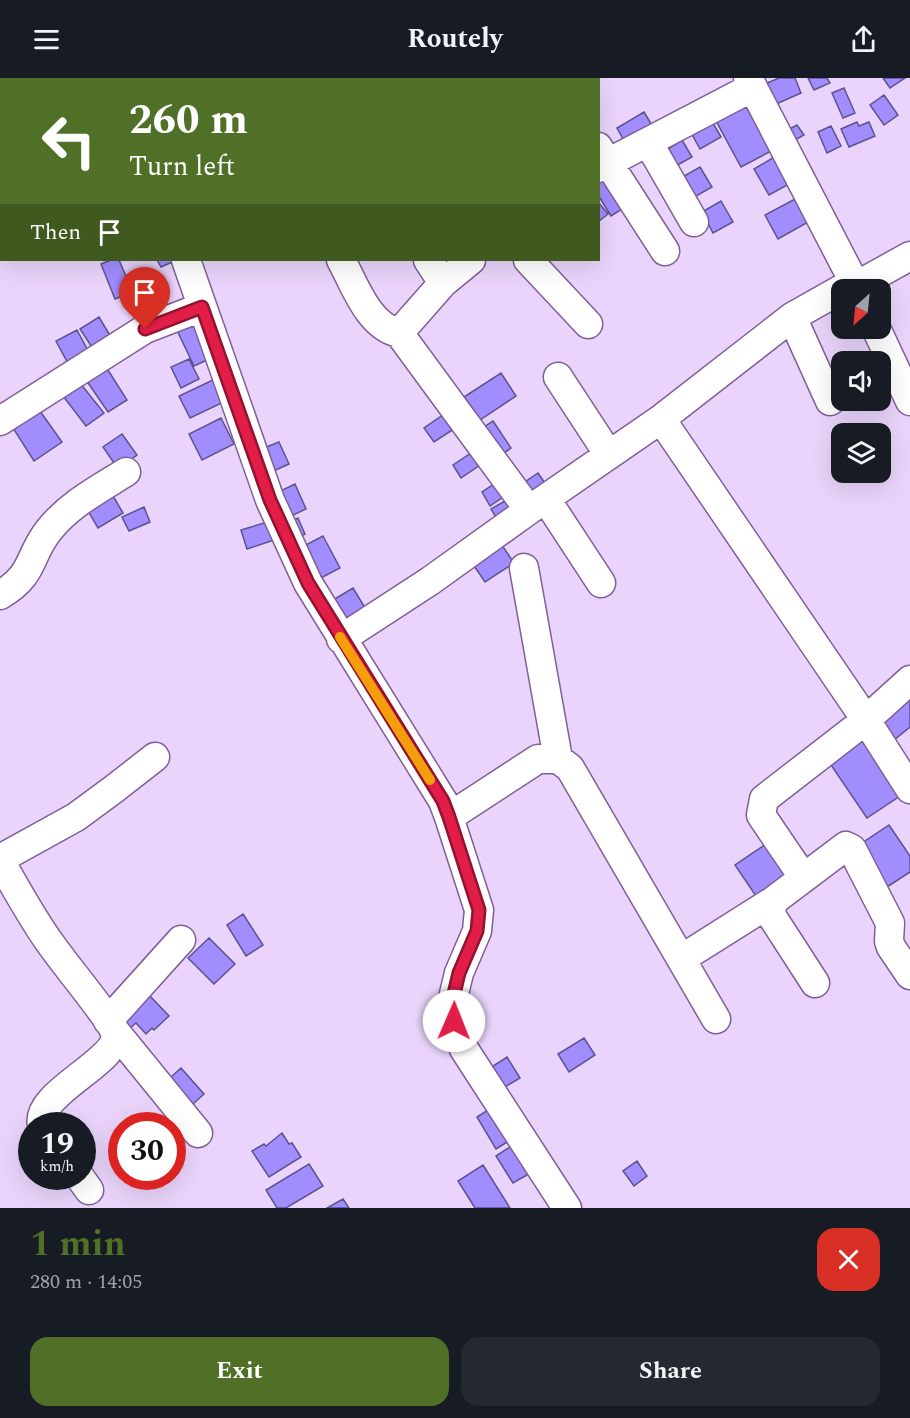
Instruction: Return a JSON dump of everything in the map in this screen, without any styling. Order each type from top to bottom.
[{"type":"street","points":[[665,251],[601,160],[648,142],[750,83],[852,279]]},
{"type":"street","points":[[648,142],[694,222]]},
{"type":"street","points":[[869,279],[910,256]]},
{"type":"street","points":[[186,261],[270,500],[308,583],[443,801],[479,910],[477,931],[459,973],[453,998],[454,1021],[464,1049],[567,1208]]},
{"type":"street","points":[[342,261],[370,313],[378,323],[388,331],[399,333],[601,583]]},
{"type":"street","points":[[429,261],[443,283]]},
{"type":"street","points":[[399,333],[443,283],[470,261]]},
{"type":"street","points":[[529,261],[588,324]]},
{"type":"street","points":[[341,639],[430,581],[661,419],[792,317],[831,298]]},
{"type":"street","points":[[0,422],[145,329],[202,307]]},
{"type":"street","points":[[792,317],[830,401]]},
{"type":"street","points":[[881,339],[910,401]]},
{"type":"street","points":[[558,377],[609,454]]},
{"type":"street","points":[[661,419],[866,720],[910,789]]},
{"type":"street","points":[[0,595],[22,580],[47,532],[68,509],[126,472]]},
{"type":"street","points":[[524,568],[558,759]]},
{"type":"street","points":[[803,878],[761,815],[764,799],[866,720],[910,680]]},
{"type":"street","points":[[155,757],[76,817],[0,860],[49,942],[111,1026],[198,1133]]},
{"type":"street","points":[[449,817],[538,759],[558,759],[570,768],[716,1019]]},
{"type":"street","points":[[681,958],[773,901],[843,847],[852,849],[890,923],[891,947],[910,975]]},
{"type":"street","points":[[773,901],[771,906],[773,918],[815,983]]},
{"type":"street","points":[[111,1026],[182,940]]},
{"type":"street","points":[[43,1112],[46,1105],[107,1052],[115,1040],[111,1026]]},
{"type":"building","points":[[779,78],[795,78],[801,93],[774,105],[765,84]]},
{"type":"building","points":[[808,78],[827,78],[830,83],[814,90]]},
{"type":"building","points":[[883,78],[905,78],[890,88]]},
{"type":"building","points":[[844,88],[855,113],[843,118],[832,93]]},
{"type":"building","points":[[884,95],[898,115],[884,125],[870,105]]},
{"type":"building","points":[[749,101],[775,149],[741,167],[715,119]]},
{"type":"building","points":[[644,112],[656,132],[628,148],[617,128]]},
{"type":"building","points":[[710,118],[721,137],[700,149],[689,129]]},
{"type":"building","points":[[857,122],[859,126],[869,122],[875,136],[849,147],[841,129]]},
{"type":"building","points":[[797,125],[804,135],[788,144],[782,133]]},
{"type":"building","points":[[831,126],[841,146],[827,153],[818,132]]},
{"type":"building","points":[[682,140],[692,157],[674,167],[665,151]]},
{"type":"building","points":[[776,156],[791,183],[769,195],[754,169]]},
{"type":"building","points":[[700,167],[712,187],[691,199],[679,179]]},
{"type":"building","points":[[609,174],[627,206],[611,216],[600,198],[600,178]]},
{"type":"building","points":[[797,198],[810,221],[778,239],[765,215]]},
{"type":"building","points":[[721,201],[733,222],[713,233],[702,212]]},
{"type":"building","points":[[600,204],[608,214],[600,220]]},
{"type":"building","points":[[119,261],[133,292],[115,299],[101,264]]},
{"type":"building","points":[[158,261],[175,261],[161,267]]},
{"type":"building","points":[[193,314],[214,357],[194,366],[174,324]]},
{"type":"building","points":[[99,317],[115,344],[97,355],[80,329]]},
{"type":"building","points":[[77,330],[92,358],[71,369],[56,341]]},
{"type":"building","points":[[189,359],[199,379],[181,388],[171,367]]},
{"type":"building","points":[[106,367],[127,400],[108,412],[86,380]]},
{"type":"building","points":[[501,373],[516,396],[480,420],[464,397]]},
{"type":"building","points":[[215,379],[226,401],[190,418],[179,396]]},
{"type":"building","points":[[80,383],[104,413],[86,426],[63,396]]},
{"type":"building","points":[[450,410],[460,425],[434,442],[424,428]]},
{"type":"building","points":[[40,411],[62,442],[34,461],[13,428]]},
{"type":"building","points":[[221,418],[234,444],[202,460],[189,434]]},
{"type":"building","points":[[493,421],[511,448],[500,456],[481,429]]},
{"type":"building","points":[[122,434],[137,455],[118,469],[103,447]]},
{"type":"building","points":[[279,442],[289,464],[269,473],[259,450]]},
{"type":"building","points":[[474,451],[483,463],[461,478],[453,465]]},
{"type":"building","points":[[538,473],[549,489],[532,500],[522,484]]},
{"type":"building","points":[[497,482],[506,495],[490,506],[482,492]]},
{"type":"building","points":[[295,484],[306,509],[287,518],[276,493]]},
{"type":"building","points":[[109,489],[123,513],[98,528],[84,504]]},
{"type":"building","points":[[512,497],[520,510],[499,522],[491,509]]},
{"type":"building","points":[[144,507],[150,522],[129,531],[122,517]]},
{"type":"building","points":[[298,518],[305,534],[296,538],[289,523]]},
{"type":"building","points":[[274,520],[280,538],[247,549],[241,530]]},
{"type":"building","points":[[323,536],[340,568],[317,580],[300,548]]},
{"type":"building","points":[[497,538],[514,563],[485,582],[468,557]]},
{"type":"building","points":[[353,588],[370,616],[345,631],[328,603]]},
{"type":"building","points":[[910,692],[910,727],[894,740],[877,720]]},
{"type":"building","points":[[867,736],[906,792],[867,818],[829,762]]},
{"type":"building","points":[[889,825],[910,856],[910,872],[884,889],[856,847]]},
{"type":"building","points":[[772,840],[797,877],[760,902],[735,865]]},
{"type":"building","points":[[243,914],[263,945],[246,956],[227,925]]},
{"type":"building","points":[[209,938],[235,964],[214,984],[188,958]]},
{"type":"building","points":[[149,995],[169,1016],[146,1034],[136,1023],[130,1028],[123,1020]]},
{"type":"building","points":[[584,1038],[595,1055],[569,1072],[558,1054]]},
{"type":"building","points":[[507,1057],[520,1078],[500,1090],[487,1070]]},
{"type":"building","points":[[181,1068],[204,1094],[193,1104],[170,1078]]},
{"type":"building","points":[[491,1108],[512,1139],[496,1149],[477,1117]]},
{"type":"building","points":[[282,1133],[301,1157],[269,1177],[252,1151],[264,1144],[266,1146]]},
{"type":"building","points":[[516,1143],[534,1171],[513,1183],[496,1156]]},
{"type":"building","points":[[637,1161],[647,1176],[634,1186],[623,1171]]},
{"type":"building","points":[[309,1164],[323,1186],[286,1208],[277,1208],[266,1190]]},
{"type":"building","points":[[483,1165],[510,1208],[475,1208],[458,1181]]},
{"type":"building","points":[[343,1199],[349,1208],[327,1208]]},
{"type":"slow traffic","points":[[340,637],[430,780]]},
{"type":"route","points":[[145,329],[202,307],[270,500],[308,583],[443,801],[479,910],[477,931],[459,973],[453,998],[454,1021]]}]
